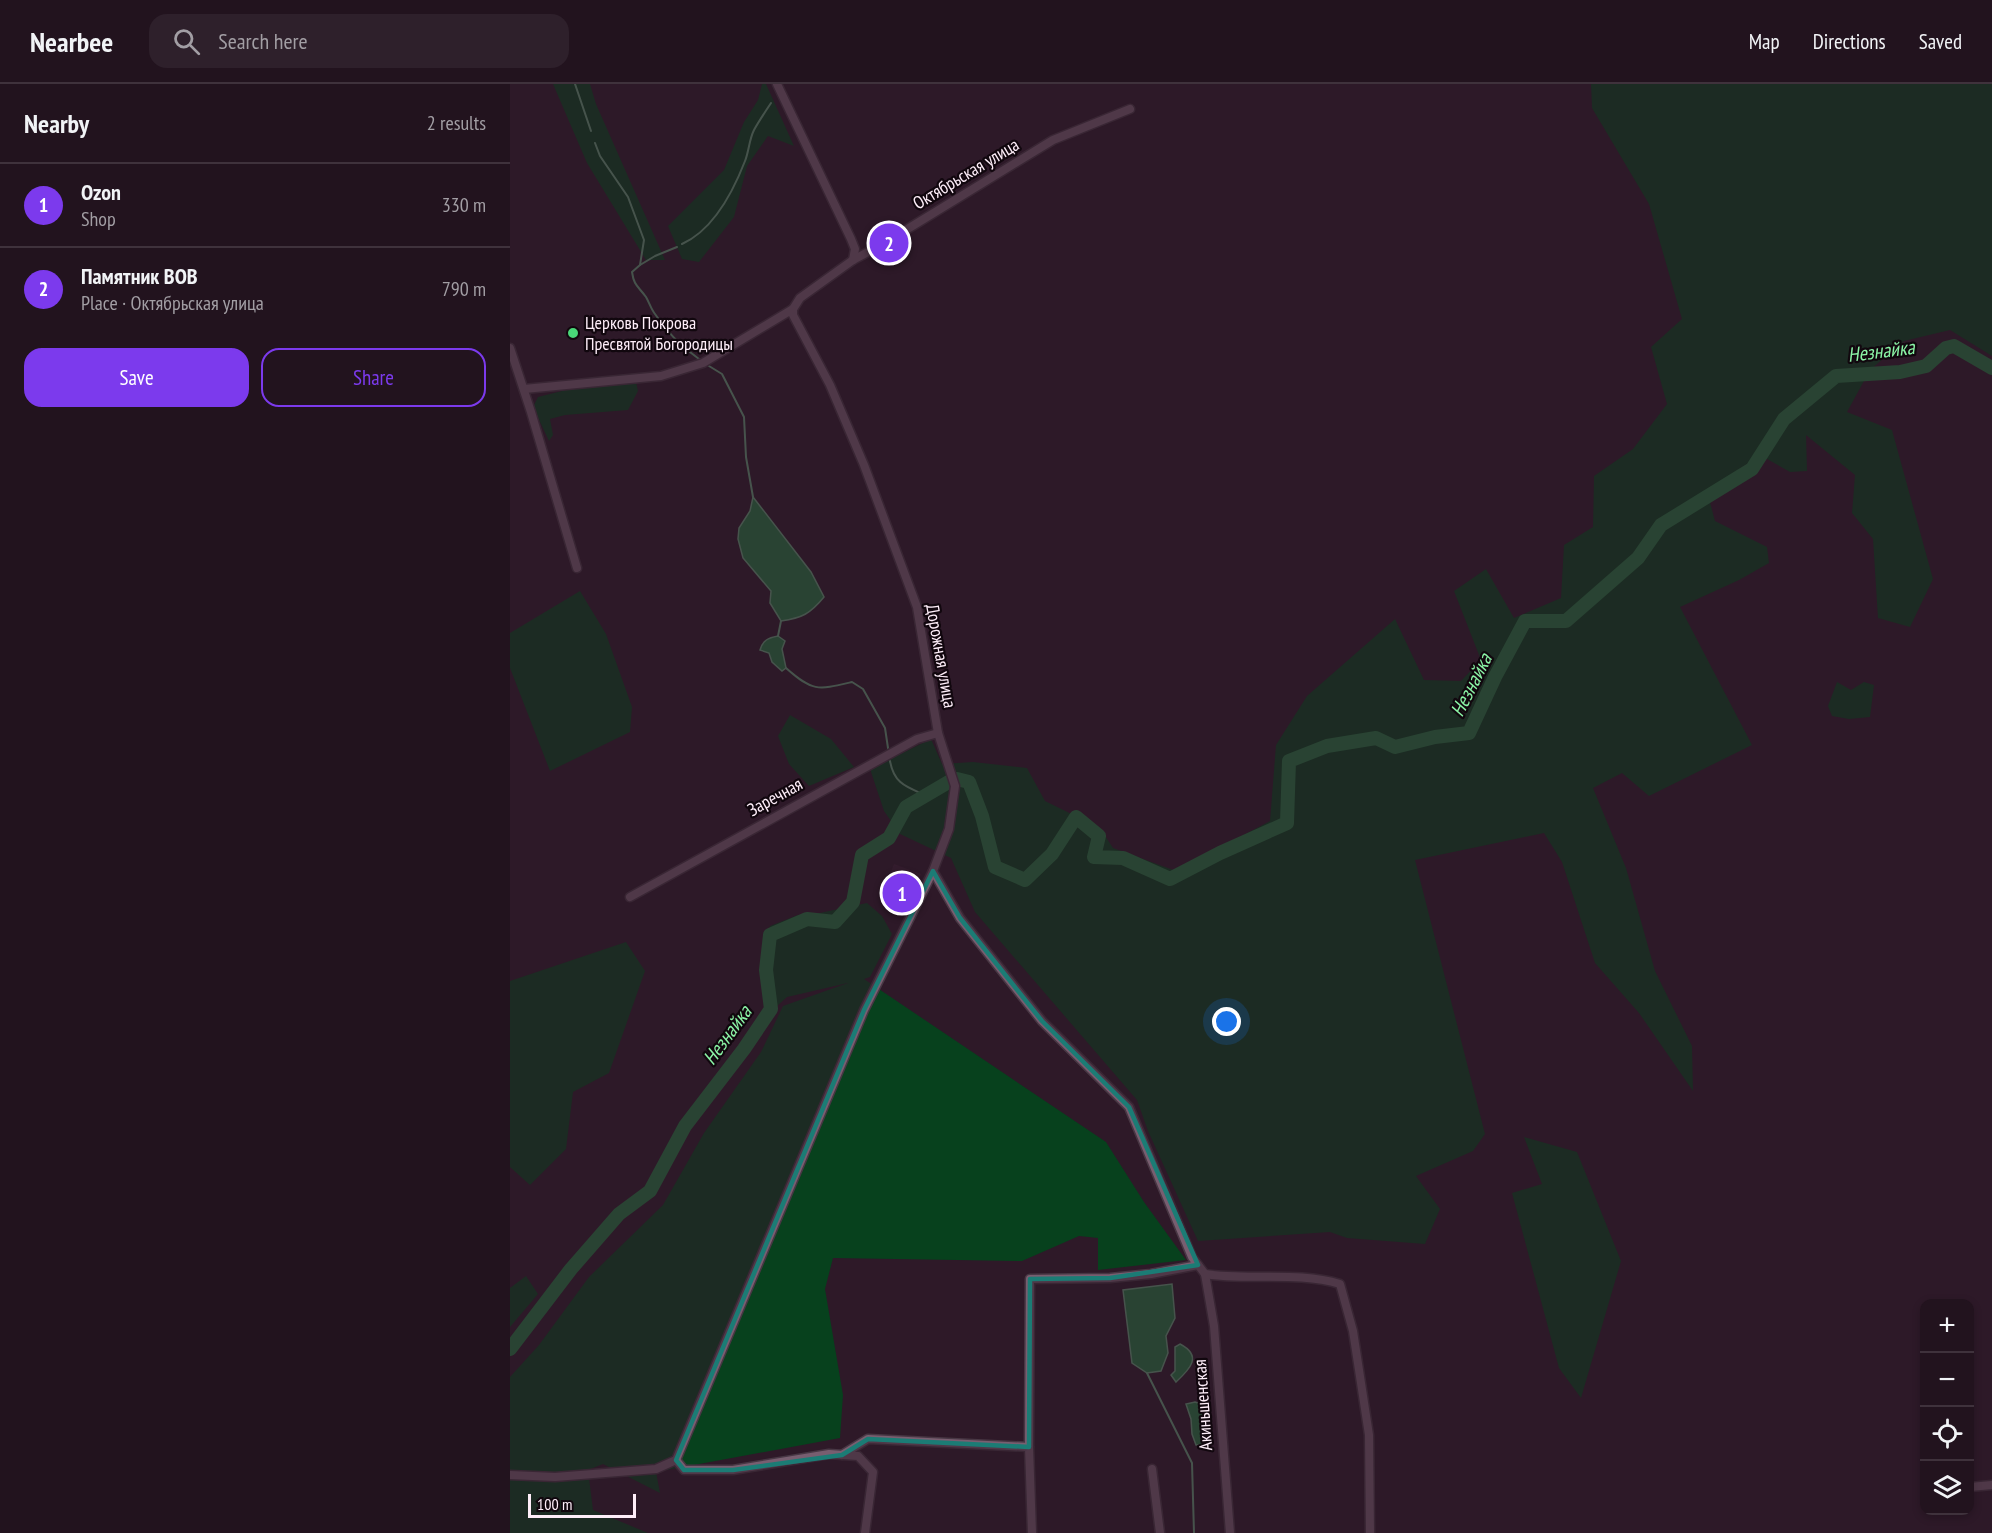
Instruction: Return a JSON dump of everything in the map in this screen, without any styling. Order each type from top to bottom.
[{"type":"street","points":[[777,84],[851,239],[855,249],[853,260]]},
{"type":"street","name":"Октябрьская улица","points":[[524,389],[661,375],[703,363],[794,309],[800,298],[853,260],[1053,140],[1130,109]]},
{"type":"street","name":"Дорожная улица","points":[[794,309],[794,315],[830,385],[864,465],[918,607],[938,733],[956,786],[949,829],[933,871]]},
{"type":"street","points":[[510,348],[577,568]]},
{"type":"street","name":"Заречная","points":[[630,897],[917,739],[938,733]]},
{"type":"street","points":[[933,871],[960,918],[1042,1021],[1129,1107],[1192,1257],[1205,1274],[1226,1278],[1323,1279],[1340,1284],[1353,1331],[1369,1435],[1370,1533]]},
{"type":"street","points":[[510,1475],[555,1477],[656,1469],[676,1460],[864,1010],[933,871]]},
{"type":"street","points":[[1032,1533],[1029,1447],[1030,1279],[1110,1278],[1151,1274],[1198,1265]]},
{"type":"street","name":"Акиньшенская","points":[[1205,1274],[1214,1326],[1230,1533]]},
{"type":"street","points":[[842,1455],[868,1439],[1029,1447]]},
{"type":"street","points":[[676,1460],[684,1470],[733,1470],[829,1454],[858,1456],[873,1472],[865,1533]]},
{"type":"street","points":[[1152,1469],[1160,1533]]},
{"type":"street","points":[[1974,1487],[1992,1485]]},
{"type":"highlighted area","points":[[933,871],[960,918],[1042,1021],[1129,1107],[1198,1265],[1110,1278],[1030,1279],[1029,1447],[868,1439],[842,1455],[733,1470],[684,1470],[676,1460],[864,1010]]},
{"type":"shaded area","points":[[553,84],[590,84],[596,104],[665,260],[646,260],[587,163]]},
{"type":"shaded area","points":[[762,84],[766,84],[794,146],[768,136],[747,166],[734,217],[699,262],[682,259],[668,226],[724,170],[744,122],[758,100]]},
{"type":"shaded area","points":[[1591,84],[1992,84],[1992,356],[1950,330],[1904,341],[1870,370],[1847,412],[1892,430],[1933,579],[1910,627],[1878,618],[1873,539],[1852,513],[1855,475],[1806,435],[1807,471],[1790,472],[1760,455],[1707,491],[1715,521],[1767,547],[1769,563],[1739,580],[1680,607],[1752,745],[1649,796],[1622,773],[1593,788],[1626,868],[1655,971],[1692,1046],[1693,1091],[1639,1013],[1595,963],[1562,862],[1544,833],[1415,860],[1485,1134],[1473,1151],[1416,1176],[1440,1209],[1425,1244],[1347,1238],[1330,1232],[1198,1241],[1148,1131],[1137,1100],[975,912],[951,858],[900,834],[884,811],[870,769],[931,739],[942,764],[973,762],[1027,768],[1045,801],[1100,828],[1113,848],[1176,871],[1270,821],[1276,745],[1307,696],[1395,619],[1424,680],[1461,681],[1481,660],[1454,591],[1486,569],[1514,618],[1561,598],[1564,545],[1593,527],[1594,476],[1633,449],[1667,404],[1651,347],[1682,319],[1649,204],[1592,108]]},
{"type":"shaded area","points":[[636,382],[638,391],[628,410],[565,415],[550,419],[553,435],[549,441],[533,407],[538,397],[574,388]]},
{"type":"shaded area","points":[[753,497],[811,572],[824,597],[814,608],[800,617],[781,621],[770,603],[771,591],[743,558],[738,539],[739,528],[750,511]]},
{"type":"shaded area","points":[[580,591],[606,634],[632,707],[630,732],[550,771],[510,668],[510,633]]},
{"type":"shaded area","points":[[778,636],[785,641],[782,649],[786,668],[782,671],[772,662],[769,653],[760,650],[766,640]]},
{"type":"shaded area","points":[[1837,682],[1851,690],[1864,682],[1874,685],[1870,717],[1849,719],[1832,716],[1828,706]]},
{"type":"shaded area","points":[[790,715],[831,739],[854,767],[809,786],[789,764],[778,736]]},
{"type":"shaded area","points":[[894,864],[921,874],[907,909],[881,899]]},
{"type":"shaded area","points":[[867,903],[882,916],[892,934],[870,977],[864,979],[1106,1142],[1144,1202],[1186,1260],[1098,1270],[1098,1238],[1079,1236],[1022,1261],[833,1258],[825,1289],[843,1395],[840,1438],[656,1472],[660,1493],[603,1464],[588,1470],[593,1510],[648,1533],[510,1533],[510,1377],[539,1345],[589,1277],[663,1205],[704,1133],[761,1052],[783,1006],[848,983],[787,997],[776,1007],[766,1009],[763,958],[770,926],[798,915],[815,914]]},
{"type":"shaded area","points":[[626,942],[645,971],[609,1073],[573,1092],[566,1149],[530,1185],[510,1167],[510,981]]},
{"type":"shaded area","points":[[1524,1137],[1577,1152],[1621,1261],[1581,1398],[1559,1368],[1512,1193],[1542,1184]]},
{"type":"shaded area","points":[[526,1276],[538,1294],[510,1327],[510,1288]]},
{"type":"shaded area","points":[[1172,1284],[1175,1318],[1166,1336],[1168,1353],[1161,1371],[1147,1373],[1132,1363],[1123,1290]]},
{"type":"shaded area","points":[[1180,1344],[1191,1353],[1193,1358],[1186,1372],[1176,1382],[1171,1375],[1175,1371],[1175,1347]]},
{"type":"shaded area","points":[[1195,1402],[1204,1405],[1208,1414],[1208,1444],[1196,1445],[1192,1434],[1191,1419],[1186,1404]]},
{"type":"waterway","points":[[575,84],[591,131]]},
{"type":"waterway","points":[[682,244],[693,238],[721,209],[740,173],[754,130],[771,103]]},
{"type":"waterway","points":[[595,143],[600,156],[628,197],[644,240],[640,265],[632,272],[635,283],[664,327],[699,359]]},
{"type":"waterway","points":[[640,265],[677,247]]},
{"type":"waterway","name":"Незнайка","points":[[957,779],[969,782],[982,816],[995,867],[1025,880],[1052,854],[1076,817],[1099,836],[1094,857],[1123,858],[1170,879],[1220,853],[1287,823],[1289,761],[1327,746],[1376,738],[1395,747],[1435,737],[1469,733],[1525,621],[1566,621],[1638,558],[1661,525],[1752,469],[1784,419],[1836,376],[1900,372],[1926,366],[1946,348],[1954,346],[1992,368]]},
{"type":"waterway","points":[[709,366],[722,374],[744,417],[746,457],[753,497]]},
{"type":"waterway","points":[[778,636],[781,621]]},
{"type":"waterway","points":[[786,668],[803,681],[816,687],[831,687],[852,682],[863,689],[885,728],[888,748]]},
{"type":"waterway","points":[[890,761],[895,775],[902,784],[925,795]]},
{"type":"waterway","name":"Незнайка","points":[[510,1349],[571,1269],[619,1214],[650,1191],[685,1126],[744,1049],[771,1009],[766,970],[770,935],[807,919],[835,922],[853,902],[862,855],[889,838],[906,807],[952,780]]},
{"type":"waterway","points":[[1147,1373],[1192,1463],[1194,1533]]},
{"type":"place","name":"Памятник ВОВ","points":[[889,243]]},
{"type":"place","name":"Церковь Покрова Пресвятой Богородицы","points":[[573,333]]},
{"type":"place","name":"Ozon","points":[[902,893]]}]
